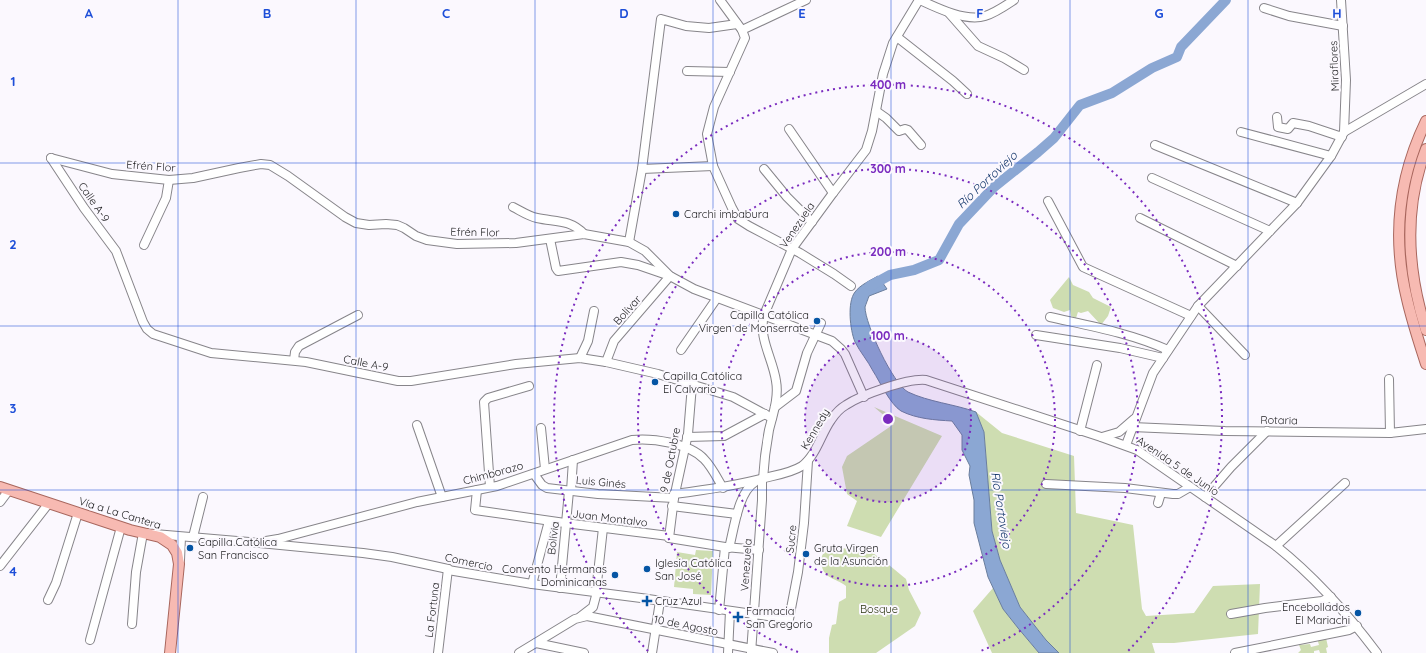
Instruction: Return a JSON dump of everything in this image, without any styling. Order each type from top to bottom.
[{"type":"main road","points":[[1426,121],[1413,152],[1405,179],[1400,206],[1399,237],[1406,298],[1426,364]]},
{"type":"main road","points":[[1426,149],[1414,188],[1409,230],[1410,260],[1419,308],[1426,330]]},
{"type":"main road","name":"Vía a La Cantera","points":[[5,488],[121,527],[160,537],[169,542],[175,549],[179,564],[170,653]]},
{"type":"street","points":[[720,0],[745,38],[714,107],[707,134],[713,166],[732,208],[738,219],[792,249],[851,286]]},
{"type":"street","points":[[629,242],[642,169],[661,19],[686,26],[709,28],[739,27],[806,0]]},
{"type":"street","points":[[920,0],[949,13],[977,18],[986,16],[1014,0]]},
{"type":"street","name":"Venezuela","points":[[751,651],[762,500],[761,479],[765,455],[765,417],[775,407],[777,383],[763,332],[762,326],[764,315],[792,249],[866,150],[872,131],[883,74],[893,43],[920,0]]},
{"type":"street","name":"Miraflores","points":[[1341,0],[1346,87],[1343,134]]},
{"type":"street","points":[[1264,8],[1289,16],[1343,26]]},
{"type":"street","points":[[949,13],[978,46],[1004,58],[1024,70]]},
{"type":"street","points":[[897,38],[967,94]]},
{"type":"street","points":[[687,71],[730,72]]},
{"type":"street","points":[[1126,445],[1150,381],[1168,350],[1198,306],[1297,203],[1331,156],[1343,134],[1426,84]]},
{"type":"street","points":[[876,111],[886,118],[899,131],[906,129],[908,130],[921,145]]},
{"type":"street","points":[[1277,117],[1278,127],[1288,129],[1293,123],[1343,134]]},
{"type":"street","points":[[789,129],[833,193]]},
{"type":"street","points":[[1241,132],[1331,156]]},
{"type":"street","points":[[1155,145],[1297,203]]},
{"type":"street","name":"Efrén Flor","points":[[51,158],[112,174],[169,180],[193,178],[254,165],[270,165],[288,176],[345,218],[356,223],[369,226],[386,224],[397,226],[427,240],[457,244],[516,244],[584,234],[629,242],[645,251],[670,276],[694,289],[832,341],[845,354],[866,396]]},
{"type":"street","name":"Calle A-9","points":[[51,158],[84,208],[116,251],[143,322],[147,329],[153,334],[211,352],[294,360],[398,381],[411,381],[516,364],[580,358],[606,362],[658,374],[733,397],[755,409],[765,417]]},
{"type":"street","points":[[642,169],[713,166]]},
{"type":"street","points":[[764,168],[787,198],[812,222]]},
{"type":"street","points":[[1152,178],[1270,231]]},
{"type":"street","points":[[144,245],[166,198],[169,180]]},
{"type":"street","points":[[1048,201],[1083,267],[1191,316]]},
{"type":"street","points":[[513,207],[536,218],[558,221],[572,225],[584,234]]},
{"type":"street","points":[[1140,218],[1236,266]]},
{"type":"street","points":[[550,239],[556,268],[558,271],[621,262],[638,265],[670,276]]},
{"type":"street","name":"Bolívar","points":[[606,362],[614,341],[670,276]]},
{"type":"street","points":[[680,350],[716,298]]},
{"type":"street","points":[[1198,306],[1245,355]]},
{"type":"street","points":[[580,358],[588,341],[594,311]]},
{"type":"street","points":[[294,360],[295,352],[299,346],[358,315]]},
{"type":"street","points":[[1050,317],[1109,330],[1140,339],[1168,350]]},
{"type":"street","points":[[775,407],[796,391],[807,353],[821,323]]},
{"type":"street","points":[[1036,335],[1120,348],[1163,358]]},
{"type":"street","points":[[1080,431],[1097,365]]},
{"type":"street","points":[[1389,378],[1390,433]]},
{"type":"street","name":"Avenida 5 de Junio","points":[[907,381],[919,379],[926,380],[1126,445],[1150,459],[1276,546],[1331,597],[1357,626],[1377,653]]},
{"type":"street","name":"Kennedy","points":[[761,479],[794,470],[808,461],[830,422],[837,412],[846,405],[907,381]]},
{"type":"street","name":"9 de Octubre","points":[[669,537],[674,499],[684,447],[688,435],[692,385]]},
{"type":"street","points":[[490,487],[484,402],[488,398],[529,386]]},
{"type":"street","points":[[672,443],[682,440],[688,435],[724,436],[765,417]]},
{"type":"street","points":[[1101,437],[1119,432],[1136,417]]},
{"type":"street","points":[[417,426],[442,497]]},
{"type":"street","name":"Rotaria","points":[[1132,427],[1390,433],[1426,429]]},
{"type":"street","points":[[541,428],[545,469]]},
{"type":"street","points":[[1204,497],[1266,431]]},
{"type":"street","name":"Chimborazo","points":[[249,542],[270,540],[417,502],[490,487],[534,474],[632,440],[672,443],[695,452],[705,460],[723,488]]},
{"type":"street","name":"Bolivia","points":[[560,588],[573,460]]},
{"type":"street","name":"Sucre","points":[[789,619],[798,572],[804,523],[808,461]]},
{"type":"street","name":"Luis Ginés","points":[[534,474],[545,487],[598,494],[674,499],[761,479]]},
{"type":"street","points":[[719,610],[727,547],[737,514],[750,485],[761,479]]},
{"type":"street","points":[[1276,546],[1345,483]]},
{"type":"street","points":[[1046,484],[1125,488],[1178,494],[1190,487]]},
{"type":"street","points":[[0,502],[5,488]]},
{"type":"street","name":"Juan Montalvo","points":[[477,490],[475,510],[669,537],[727,547],[759,550]]},
{"type":"street","points":[[1158,503],[1161,493]]},
{"type":"street","points":[[193,537],[203,498]]},
{"type":"street","points":[[674,499],[737,514]]},
{"type":"street","points":[[0,566],[48,503]]},
{"type":"street","points":[[48,600],[56,583],[78,513]]},
{"type":"street","points":[[532,584],[549,521]]},
{"type":"street","points":[[90,640],[121,527]]},
{"type":"street","points":[[594,617],[603,528]]},
{"type":"street","points":[[132,624],[136,572],[143,533]]},
{"type":"street","name":"Comercio","points":[[143,533],[249,542],[392,557],[448,570],[532,584],[789,619]]},
{"type":"street","points":[[292,547],[290,540],[293,534]]},
{"type":"street","points":[[179,564],[181,537]]},
{"type":"street","name":"La Fortuna","points":[[438,653],[448,570]]},
{"type":"street","points":[[519,653],[576,619],[593,607],[596,592]]},
{"type":"street","points":[[1231,614],[1322,601],[1331,597]]},
{"type":"street","points":[[652,653],[660,601]]},
{"type":"street","points":[[728,653],[730,611]]},
{"type":"street","name":"10 de Agosto","points":[[576,619],[584,616],[594,617],[729,644],[751,651],[773,653]]},
{"type":"street","points":[[1235,653],[1349,630],[1357,626]]},
{"type":"street","points":[[545,638],[551,646]]},
{"type":"street","points":[[536,643],[584,653]]},
{"type":"green space","points":[[1069,277],[1073,285],[1089,292],[1093,298],[1111,307],[1108,316],[1101,325],[1088,311],[1081,313],[1078,312],[1076,318],[1071,316],[1070,310],[1064,312],[1053,308],[1050,300]]},
{"type":"green space","points":[[874,407],[942,436],[881,537],[847,526],[857,501],[847,494],[842,467],[847,456],[894,424]]},
{"type":"green space","points":[[976,412],[1002,433],[1074,456],[1076,513],[1133,525],[1142,609],[1146,616],[1194,613],[1213,586],[1260,584],[1258,634],[1174,643],[1152,643],[1155,653],[1059,653],[1046,640],[1020,607],[1000,560],[992,531],[984,432]]},
{"type":"green space","name":"Bosque","points":[[839,548],[869,550],[889,565],[906,579],[909,590],[921,613],[915,626],[876,653],[829,653],[829,638],[832,625],[836,624],[839,602],[846,598],[846,586],[826,574],[822,567],[821,560],[826,550]]},
{"type":"green space","points":[[696,550],[713,551],[711,595],[693,594],[693,589],[674,587],[677,552],[695,555]]},
{"type":"green space","points":[[993,588],[1003,609],[1039,653],[992,653],[973,611]]},
{"type":"green space","points":[[1317,638],[1326,638],[1328,647],[1326,648],[1327,653],[1320,653],[1319,650],[1314,651],[1314,653],[1298,653],[1301,650],[1299,645],[1310,644],[1311,647],[1319,645]]},
{"type":"water","points":[[878,276],[887,289],[869,296],[865,307],[866,315],[881,353],[895,378],[908,392],[924,398],[976,412],[984,432],[992,531],[1000,560],[1020,607],[1046,640],[1059,653],[1039,653],[1003,609],[988,577],[974,523],[974,500],[969,475],[970,466],[962,450],[962,435],[952,421],[933,420],[907,414],[897,408],[855,342],[850,316],[852,297],[860,287]]},
{"type":"waterway","name":"Río Portoviejo","points":[[870,286],[890,275],[914,270],[939,260],[959,224],[994,187],[1054,138],[1080,105],[1112,93],[1152,68],[1177,57],[1181,47],[1226,0]]},
{"type":"place","name":"Carchi imbabura","points":[[676,214]]},
{"type":"place","name":"Capilla Católica Virgen de Monserrate","points":[[817,321]]},
{"type":"place","name":"Capilla Católica El Calvario","points":[[655,382]]},
{"type":"place","name":"Capilla Católica San Francisco","points":[[190,548]]},
{"type":"place","name":"Gruta Virgen de la Asunción","points":[[806,554]]},
{"type":"place","name":"Iglesia Católica San José","points":[[647,569]]},
{"type":"place","name":"Convento Hermanas Dominicanas","points":[[615,575]]},
{"type":"place","name":"Cruz Azul","points":[[647,601]]},
{"type":"place","name":"Encebollados El Mariachi","points":[[1358,613]]},
{"type":"place","name":"Farmacia San Gregorio","points":[[738,617]]}]
